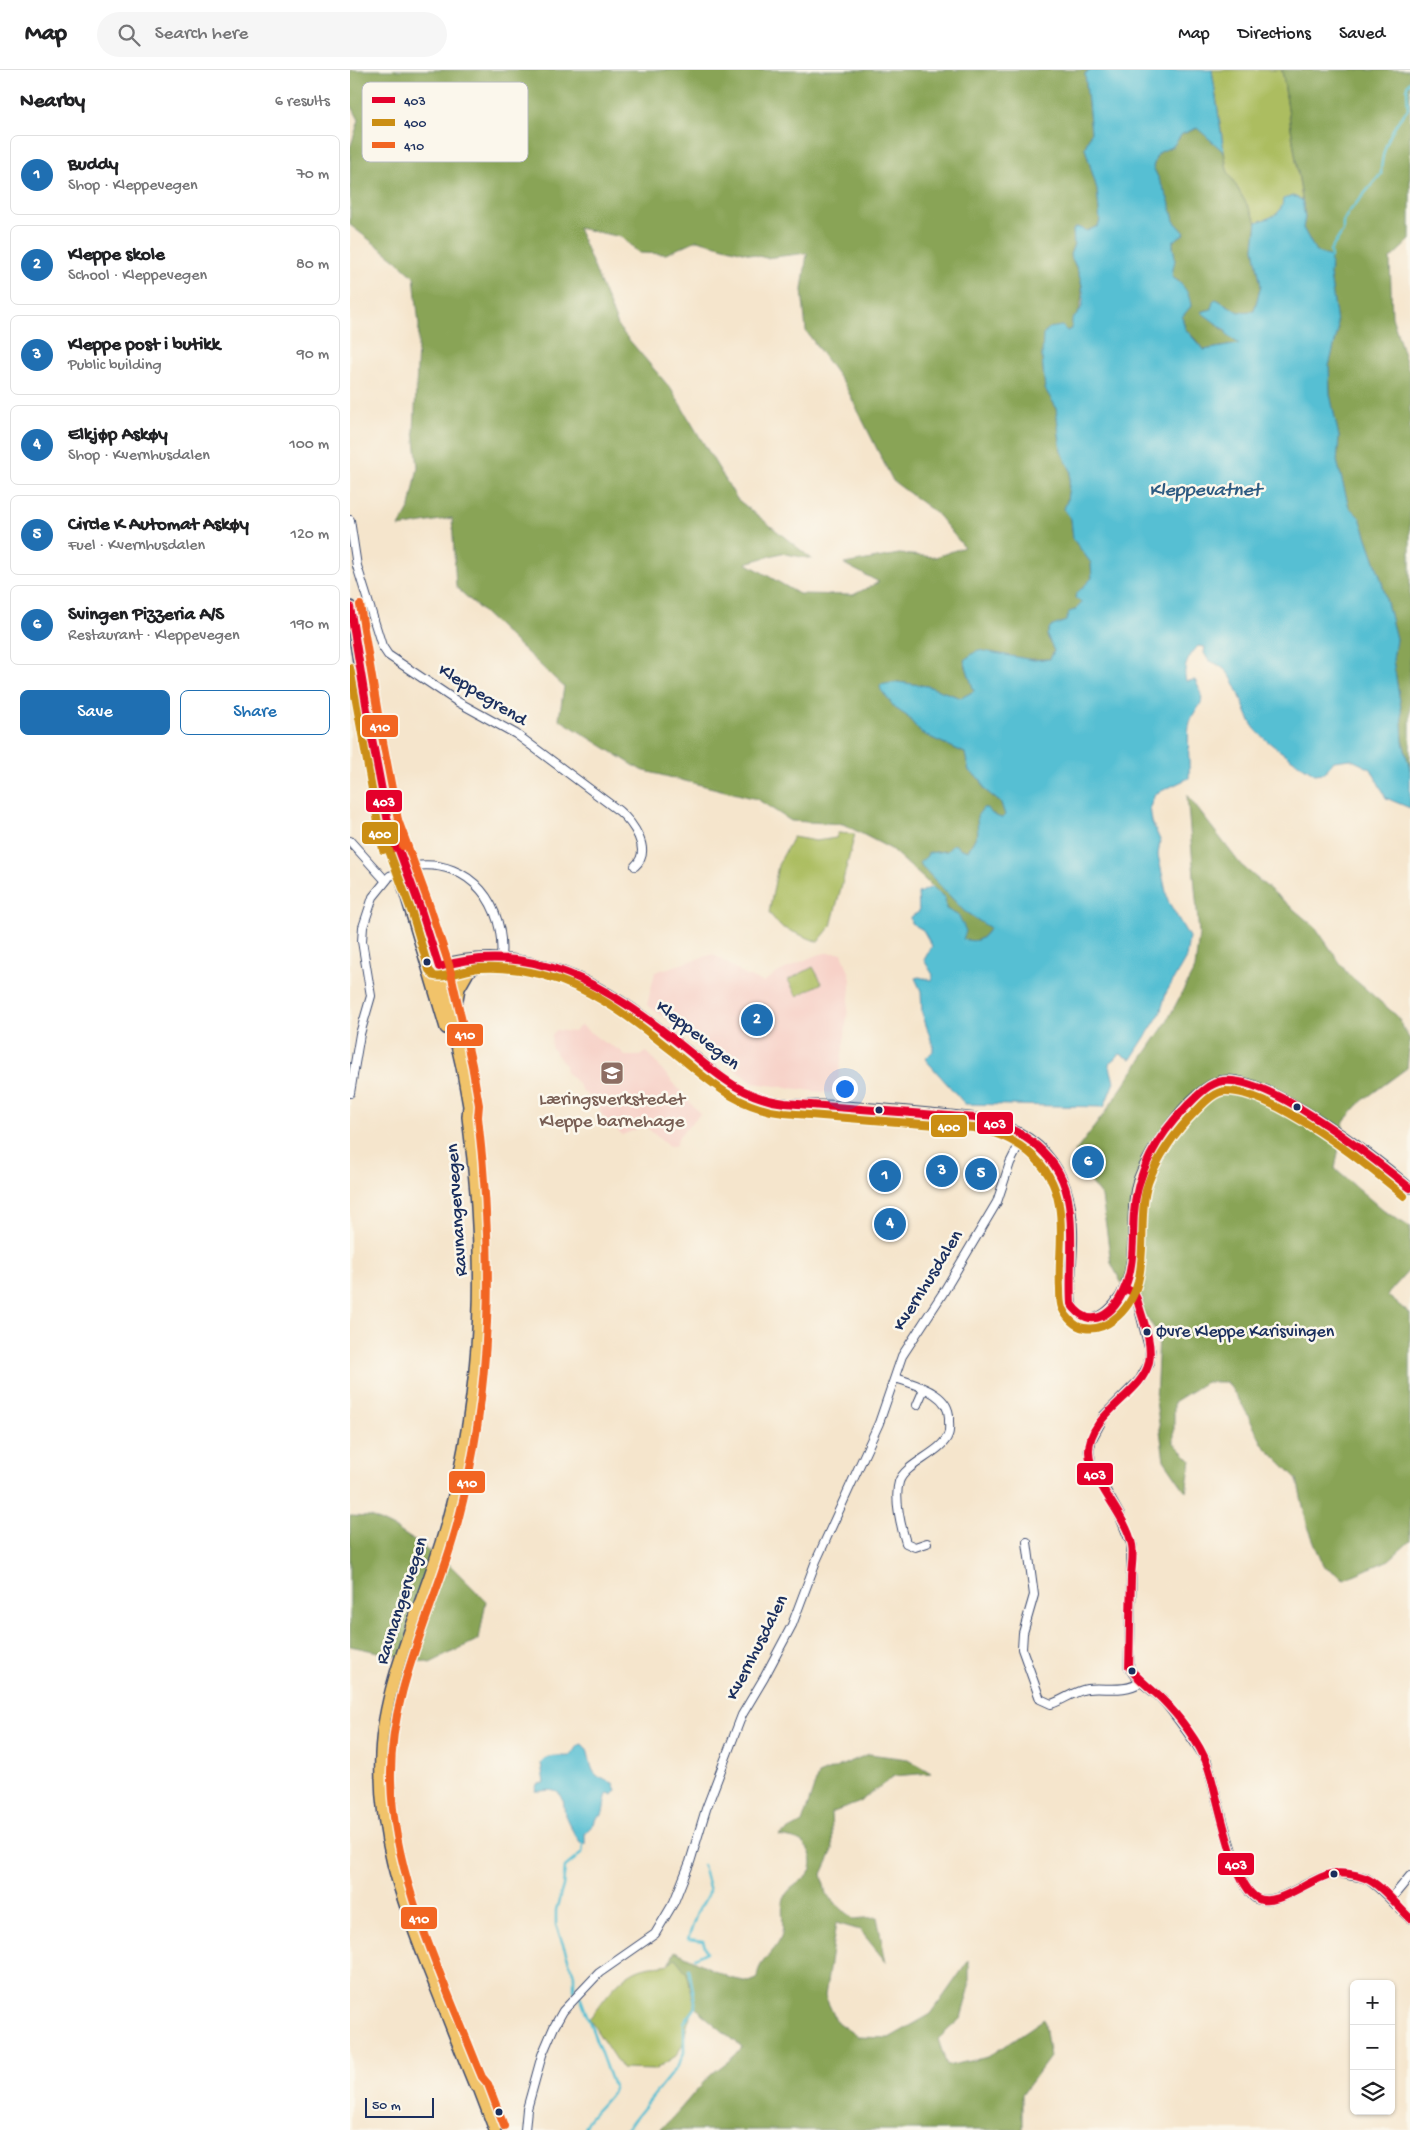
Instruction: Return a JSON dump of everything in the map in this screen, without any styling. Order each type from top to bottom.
[{"type":"main road","name":"Ravnangervegen","points":[[350,607],[370,728],[398,868],[431,977],[450,1045],[463,1106],[468,1117]]},
{"type":"main road","name":"Ravnangervegen","points":[[389,823],[421,910],[439,967],[462,1067],[469,1106],[468,1117],[476,1183],[480,1236],[480,1303],[474,1385],[463,1455],[447,1524],[390,1702],[382,1740],[381,1778],[385,1831],[397,1884],[408,1917],[474,2083],[474,2091],[488,2130]]},
{"type":"main road","name":"Kleppevegen","points":[[439,967],[467,960],[501,958],[532,963],[566,973],[602,989],[650,1020],[720,1076],[742,1091],[757,1098],[798,1104],[974,1118],[1007,1126],[1024,1135],[1042,1149],[1058,1169],[1064,1181],[1072,1228],[1070,1294],[1074,1311],[1082,1318],[1096,1319],[1111,1309],[1125,1288],[1133,1253],[1133,1209],[1140,1175],[1154,1149],[1184,1109],[1202,1090],[1212,1084],[1220,1081],[1241,1082],[1282,1099],[1351,1142],[1410,1188]]},
{"type":"main road","points":[[439,967],[431,977],[443,982],[467,974],[480,966],[501,958]]},
{"type":"main road","points":[[453,1028],[455,1000],[467,974]]},
{"type":"main road","name":"Ravnangervegen","points":[[474,2083],[479,2088],[496,2130]]},
{"type":"street","name":"Kleppegrend","points":[[350,520],[358,566],[384,650],[458,702],[516,734],[619,810],[630,821],[638,835],[641,851],[635,866]]},
{"type":"street","points":[[350,841],[388,878]]},
{"type":"street","points":[[350,1093],[360,1034],[371,996],[362,940],[363,927],[373,897],[388,878],[415,866],[430,865],[464,876],[478,887],[491,902],[499,923],[501,958]]},
{"type":"street","name":"Kvernhusdalen","points":[[526,2130],[527,2109],[542,2055],[554,2027],[564,2011],[599,1973],[655,1934],[674,1902],[690,1862],[706,1809],[742,1715],[789,1630],[816,1561],[879,1423],[907,1347],[943,1293],[997,1202],[1010,1162],[1024,1135]]},
{"type":"street","points":[[1125,1288],[1134,1293],[1137,1299],[1150,1350],[1149,1364],[1140,1380],[1104,1416],[1091,1440],[1089,1450],[1090,1465],[1120,1516],[1132,1545],[1128,1662],[1132,1674],[1163,1700],[1203,1754],[1238,1867],[1250,1895],[1266,1901],[1285,1895],[1329,1874],[1342,1873],[1367,1879],[1410,1918]]},
{"type":"street","points":[[896,1378],[924,1389],[942,1399],[949,1416],[948,1436],[936,1449],[902,1475],[898,1484],[899,1522],[906,1543],[914,1547],[927,1543]]},
{"type":"street","points":[[917,1405],[924,1389]]},
{"type":"street","points":[[1027,1542],[1034,1595],[1025,1625],[1022,1649],[1040,1699],[1051,1704],[1081,1690],[1120,1689],[1131,1687],[1140,1682]]},
{"type":"street","points":[[1391,1899],[1410,1876]]},
{"type":"shaded area","points":[[825,953],[842,953],[851,978],[836,1094],[753,1083],[647,1005],[655,972],[713,954],[745,975],[763,982],[779,972]]},
{"type":"shaded area","points":[[581,1025],[603,1042],[620,1050],[625,1056],[639,1056],[647,1052],[700,1114],[679,1136],[676,1145],[669,1147],[645,1126],[622,1135],[602,1115],[599,1108],[578,1083],[566,1072],[565,1065],[551,1047],[552,1035],[556,1030],[574,1032]]},
{"type":"green space","points":[[350,70],[1092,70],[1085,73],[1091,132],[1085,148],[1097,189],[1100,221],[1098,226],[1087,231],[1077,227],[1073,230],[1074,244],[1070,255],[1081,284],[1082,292],[1079,309],[1072,329],[1044,343],[1042,357],[1045,389],[1056,407],[1061,451],[1071,470],[1067,501],[1064,509],[1071,519],[1073,539],[1091,563],[1092,578],[1077,593],[1082,603],[1066,621],[1047,635],[1054,651],[1050,659],[964,660],[974,691],[961,698],[927,686],[897,682],[895,708],[907,716],[921,733],[965,753],[969,771],[981,780],[985,790],[1001,803],[1005,815],[1002,818],[997,817],[993,813],[978,833],[968,851],[961,849],[928,853],[949,895],[964,911],[990,928],[981,938],[972,941],[963,939],[959,916],[946,909],[945,898],[891,849],[843,824],[791,821],[757,799],[641,770],[559,719],[564,687],[456,587],[452,518],[399,527],[410,507],[418,467],[414,431],[419,325],[414,277],[396,260],[350,225],[350,148],[359,120],[350,103]],"holes":[[[578,228],[621,237],[639,253],[666,254],[697,240],[766,258],[807,253],[802,290],[806,331],[846,387],[893,481],[936,513],[964,547],[936,557],[899,554],[844,564],[879,582],[853,595],[799,594],[746,563],[781,553],[812,559],[737,499],[671,389],[619,328]]]},
{"type":"green space","points":[[1212,70],[1282,70],[1302,200],[1293,196],[1275,216],[1257,222],[1227,170]]},
{"type":"green space","points":[[1282,70],[1410,70],[1410,240],[1390,259],[1392,317],[1410,374],[1410,770],[1403,742],[1401,708],[1393,660],[1396,639],[1381,579],[1360,518],[1349,507],[1337,461],[1339,437],[1330,394],[1329,366],[1338,330],[1330,275],[1331,267],[1316,252],[1303,228],[1305,217]]},
{"type":"green space","points":[[1198,128],[1224,152],[1227,170],[1257,222],[1254,248],[1261,286],[1254,311],[1239,312],[1216,299],[1212,309],[1202,311],[1239,344],[1205,350],[1185,328],[1182,317],[1191,306],[1181,283],[1172,277],[1175,259],[1173,241],[1185,233],[1174,221],[1169,201],[1153,167],[1156,157],[1160,152],[1173,146],[1182,134]]},
{"type":"green space","points":[[1187,795],[1241,865],[1316,928],[1347,973],[1397,1016],[1410,1040],[1407,1068],[1362,1101],[1344,1121],[1335,1169],[1384,1211],[1410,1227],[1410,1269],[1387,1295],[1410,1314],[1410,1541],[1389,1560],[1344,1579],[1323,1565],[1307,1524],[1297,1479],[1263,1445],[1243,1406],[1227,1382],[1206,1382],[1174,1402],[1174,1443],[1191,1460],[1186,1492],[1164,1460],[1156,1401],[1159,1335],[1137,1304],[1131,1275],[1122,1284],[1111,1263],[1102,1197],[1082,1172],[1075,1152],[1104,1114],[1166,1023],[1195,968],[1199,934]]},
{"type":"green space","points":[[838,833],[855,834],[831,926],[818,942],[781,927],[769,913],[778,865],[793,837],[816,841],[836,838]]},
{"type":"green space","points":[[813,967],[822,983],[797,996],[788,980]]},
{"type":"green space","points":[[350,1516],[371,1517],[398,1530],[448,1563],[486,1601],[479,1639],[430,1663],[350,1646]]},
{"type":"green space","points":[[869,1754],[908,1759],[931,1773],[894,1776],[858,1803],[831,1813],[833,1850],[822,1874],[826,1895],[853,1919],[877,1917],[886,1962],[860,1930],[836,1923],[825,1996],[837,2022],[858,2037],[889,2038],[931,2014],[969,1960],[969,1990],[961,2018],[938,2039],[947,2066],[988,2057],[1044,2019],[1050,2057],[1022,2095],[1022,2130],[659,2130],[713,2073],[732,2058],[742,2047],[702,2014],[695,2005],[687,1973],[675,1958],[669,1964],[675,1951],[730,1978],[749,1982],[757,1979],[760,1967],[779,1943],[781,1937],[784,1898],[789,1890],[809,1873],[812,1863],[808,1849],[801,1842],[778,1836],[802,1823],[818,1775]]},
{"type":"green space","points":[[675,1957],[687,1973],[695,2005],[687,2025],[683,2044],[676,2056],[654,2070],[622,2069],[589,2019],[607,1995],[628,1975],[646,1967],[669,1964]]},
{"type":"water","name":"Kleppevatnet","points":[[1092,70],[1212,70],[1224,152],[1197,128],[1182,134],[1173,146],[1160,152],[1156,157],[1153,167],[1169,201],[1174,221],[1185,233],[1173,241],[1175,259],[1172,277],[1185,289],[1190,301],[1191,306],[1182,317],[1185,329],[1204,350],[1239,344],[1228,336],[1225,330],[1201,312],[1212,309],[1213,301],[1216,299],[1239,312],[1254,311],[1261,286],[1254,248],[1257,222],[1275,215],[1282,205],[1283,199],[1293,196],[1302,200],[1305,217],[1303,228],[1316,252],[1331,257],[1330,275],[1338,330],[1329,366],[1330,394],[1339,437],[1337,461],[1349,507],[1360,518],[1381,579],[1396,639],[1393,660],[1401,708],[1403,742],[1410,770],[1410,808],[1386,798],[1371,769],[1350,759],[1334,761],[1324,773],[1315,774],[1279,750],[1254,728],[1231,677],[1225,670],[1209,661],[1204,653],[1205,647],[1198,646],[1189,658],[1185,671],[1186,681],[1195,680],[1202,696],[1200,705],[1191,718],[1189,726],[1189,778],[1155,794],[1150,807],[1152,822],[1160,840],[1158,855],[1168,901],[1189,937],[1186,958],[1166,993],[1160,1014],[1131,1059],[1120,1054],[1109,1063],[1114,1082],[1104,1107],[965,1104],[925,1059],[933,1051],[933,1046],[922,1013],[921,991],[915,978],[931,980],[933,975],[924,960],[932,946],[923,930],[911,923],[910,917],[919,912],[918,893],[932,887],[945,898],[946,909],[959,916],[966,931],[963,939],[972,941],[984,935],[990,928],[964,911],[919,863],[928,853],[947,851],[954,844],[968,851],[978,833],[977,816],[983,808],[987,808],[991,813],[1002,818],[1005,815],[1001,803],[985,790],[981,780],[969,771],[965,753],[921,733],[907,716],[895,708],[881,690],[880,685],[897,682],[927,686],[961,698],[974,691],[964,660],[978,650],[1033,660],[1050,659],[1054,651],[1047,635],[1050,627],[1066,621],[1069,612],[1075,610],[1082,603],[1075,598],[1077,593],[1092,578],[1091,563],[1073,539],[1071,519],[1064,509],[1067,501],[1071,471],[1061,451],[1056,407],[1045,389],[1042,357],[1043,335],[1049,328],[1062,326],[1067,331],[1072,329],[1072,319],[1082,306],[1083,288],[1081,279],[1070,255],[1074,244],[1073,230],[1077,227],[1087,231],[1098,226],[1100,221],[1097,189],[1085,148],[1091,132],[1085,73]]},
{"type":"water","points":[[582,1744],[587,1749],[593,1771],[605,1780],[613,1783],[616,1790],[613,1795],[608,1793],[602,1815],[596,1818],[594,1824],[585,1833],[585,1844],[583,1845],[575,1835],[565,1815],[560,1795],[552,1790],[535,1791],[537,1784],[544,1783],[541,1763],[544,1760],[554,1756],[570,1756],[577,1746]]},
{"type":"waterway","points":[[1331,257],[1330,251],[1343,231],[1343,222],[1348,213],[1381,174],[1383,156],[1388,139],[1408,109],[1407,86],[1410,81]]},
{"type":"waterway","points":[[583,1845],[582,1853],[565,1867],[563,1886],[556,1910],[556,1925],[574,1975],[574,1990],[581,1999],[614,2089],[588,2120],[584,2130]]},
{"type":"waterway","points":[[695,1958],[707,1952],[703,1941],[688,1939],[697,1913],[710,1891],[703,1866]]},
{"type":"waterway","points":[[626,2130],[679,2064],[684,2053],[684,2023],[696,2007],[689,1969]]},
{"type":"transit line","name":"410","points":[[360,605],[380,726],[403,846]]},
{"type":"transit line","name":"403","points":[[350,607],[370,728],[393,848]]},
{"type":"transit line","name":"400","points":[[350,668],[383,850]]},
{"type":"transit line","name":"410","points":[[398,820],[449,965],[472,1065],[479,1105],[478,1117],[487,1220],[488,1271],[484,1373],[469,1474],[457,1525],[405,1682],[392,1746],[391,1780],[400,1853],[410,1889],[435,1961],[504,2126]]},
{"type":"transit line","name":"403","points":[[389,823],[421,910],[439,967],[473,960],[506,959],[538,964],[569,974],[598,988],[626,1005],[654,1024],[717,1074],[741,1090],[755,1096],[785,1103],[975,1118],[992,1122],[1023,1136],[1049,1158],[1065,1188],[1071,1229],[1071,1304],[1079,1313],[1086,1317],[1102,1316],[1115,1305],[1121,1296],[1132,1260],[1134,1213],[1139,1184],[1144,1169],[1166,1130],[1194,1099],[1212,1084],[1223,1081],[1243,1083],[1267,1091],[1293,1104],[1347,1139],[1410,1188]]},
{"type":"transit line","name":"400","points":[[380,826],[412,913],[429,970],[434,976],[444,976],[479,968],[504,968],[530,972],[567,983],[605,1002],[653,1036],[701,1075],[739,1100],[752,1106],[784,1113],[974,1128],[1004,1137],[1017,1144],[1040,1163],[1049,1175],[1055,1189],[1061,1226],[1061,1304],[1068,1318],[1074,1324],[1081,1327],[1092,1329],[1103,1326],[1113,1320],[1127,1306],[1135,1291],[1140,1274],[1144,1200],[1152,1173],[1162,1154],[1181,1127],[1205,1102],[1217,1093],[1226,1091],[1246,1094],[1294,1116],[1344,1149],[1404,1196]]},
{"type":"transit line","name":"403","points":[[1125,1288],[1134,1293],[1137,1299],[1150,1346],[1149,1362],[1145,1373],[1137,1384],[1097,1426],[1091,1438],[1089,1452],[1095,1474],[1123,1521],[1132,1545],[1129,1667],[1136,1676],[1162,1699],[1188,1729],[1204,1756],[1233,1857],[1248,1889],[1257,1898],[1265,1900],[1283,1896],[1335,1873],[1357,1875],[1377,1885],[1410,1918]]},
{"type":"place","name":"Kleppe skole","points":[[757,1020]]},
{"type":"place","name":"Læringsverkstedet Kleppe barnehage","points":[[612,1073]]},
{"type":"place","name":"Svingen Pizzeria A/S","points":[[1088,1162]]},
{"type":"place","name":"Kleppe post i butikk","points":[[942,1171]]},
{"type":"place","name":"Circle K Automat Askøy","points":[[981,1174]]},
{"type":"place","name":"Buddy","points":[[885,1176]]},
{"type":"place","name":"Elkjøp Askøy","points":[[890,1224]]},
{"type":"place","name":"Øvre Kleppe Karisvingen","points":[[1147,1332]]}]
